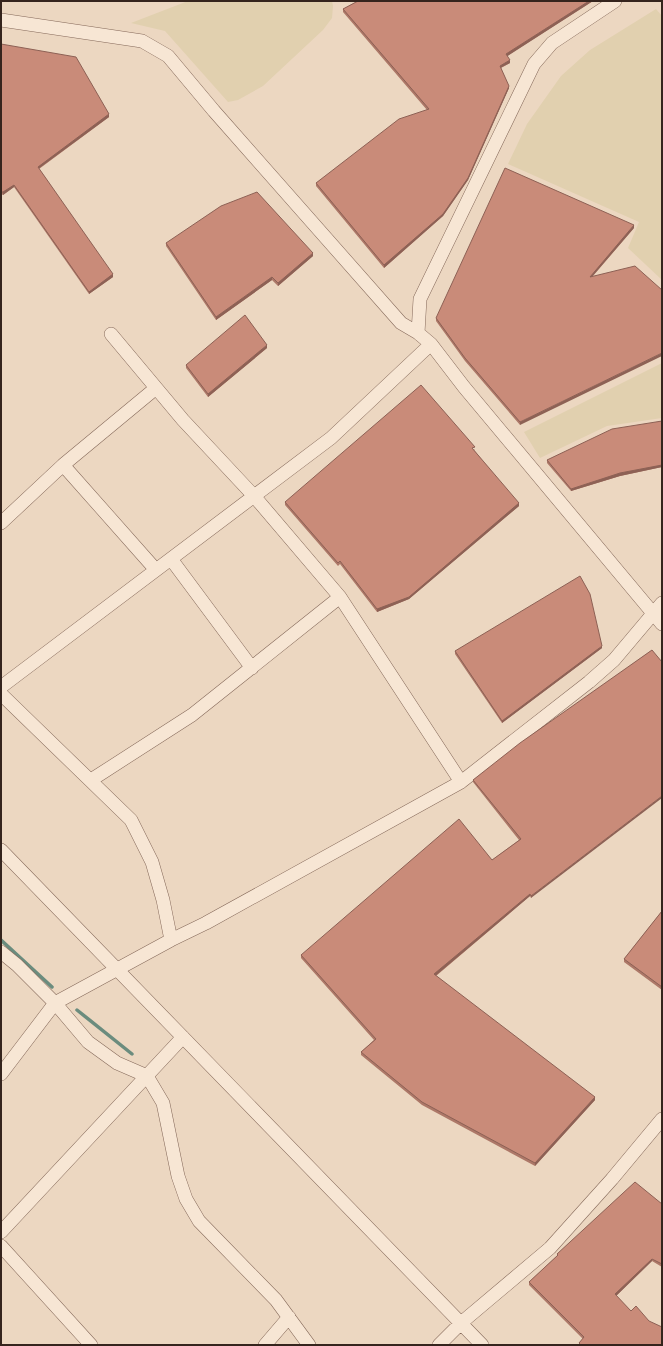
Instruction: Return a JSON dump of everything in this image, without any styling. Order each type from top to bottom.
[{"type":"street","points":[[418,333],[420,299],[534,64],[552,43],[615,1]]},
{"type":"street","points":[[1,20],[142,41],[168,56],[214,111],[400,323],[418,333],[431,344],[464,387],[662,624]]},
{"type":"street","points":[[111,334],[183,420],[254,496],[340,597],[461,782]]},
{"type":"street","points":[[1,687],[331,438],[431,344]]},
{"type":"street","points":[[1,523],[63,465],[156,388]]},
{"type":"street","points":[[63,465],[156,570]]},
{"type":"street","points":[[171,559],[252,668]]},
{"type":"street","points":[[91,780],[192,715],[340,597]]},
{"type":"street","points":[[1,1074],[55,1003],[116,969],[206,923],[461,782],[589,682],[614,660],[662,602]]},
{"type":"street","points":[[1,694],[131,820],[152,862],[163,900],[171,940]]},
{"type":"street","points":[[1,850],[482,1345]]},
{"type":"street","points":[[1,952],[17,965],[55,1003],[88,1042],[117,1063],[147,1076],[163,1103],[178,1176],[186,1199],[199,1221],[276,1300],[309,1345]]},
{"type":"street","points":[[1,1232],[183,1037]]},
{"type":"street","points":[[439,1345],[461,1323],[550,1248],[612,1179],[662,1119]]},
{"type":"street","points":[[1,1246],[91,1345]]},
{"type":"street","points":[[265,1345],[289,1317]]},
{"type":"shaded area","points":[[188,1],[332,1],[333,6],[332,18],[323,30],[263,86],[238,100],[228,102],[165,31],[131,23]]},
{"type":"shaded area","points":[[656,9],[662,16],[662,280],[628,248],[639,222],[508,164],[527,124],[561,76],[590,50]]},
{"type":"shaded area","points":[[662,363],[662,418],[607,426],[540,458],[524,432]]},
{"type":"building","points":[[358,1],[589,1],[506,54],[510,60],[500,66],[509,86],[468,178],[443,214],[384,265],[316,183],[399,119],[429,109],[343,9]]},
{"type":"building","points":[[1,44],[76,57],[109,114],[38,167],[113,274],[89,292],[14,185],[1,192]]},
{"type":"building","points":[[505,168],[634,225],[590,277],[635,266],[662,290],[662,353],[520,422],[465,358],[436,318]]},
{"type":"building","points":[[257,192],[313,253],[278,283],[272,277],[216,317],[166,243],[221,206]]},
{"type":"building","points":[[245,315],[267,345],[208,394],[186,365]]},
{"type":"building","points":[[421,385],[475,447],[472,448],[519,503],[409,597],[377,609],[340,561],[338,563],[285,502]]},
{"type":"building","points":[[662,421],[662,465],[620,473],[571,489],[547,460],[612,429]]},
{"type":"building","points":[[580,576],[590,594],[602,646],[502,721],[455,651]]},
{"type":"building","points":[[652,650],[662,662],[662,796],[531,896],[530,894],[434,974],[595,1097],[535,1163],[422,1102],[361,1052],[376,1039],[301,955],[459,819],[492,860],[521,839],[473,780],[520,743]]},
{"type":"building","points":[[662,911],[662,987],[624,959]]},
{"type":"building","points":[[635,1182],[662,1204],[662,1264],[652,1259],[615,1294],[631,1311],[636,1306],[649,1321],[662,1327],[662,1345],[581,1345],[579,1343],[584,1337],[529,1282]]},
{"type":"waterway","points":[[1,940],[52,987]]},
{"type":"waterway","points":[[77,1010],[132,1054]]}]
